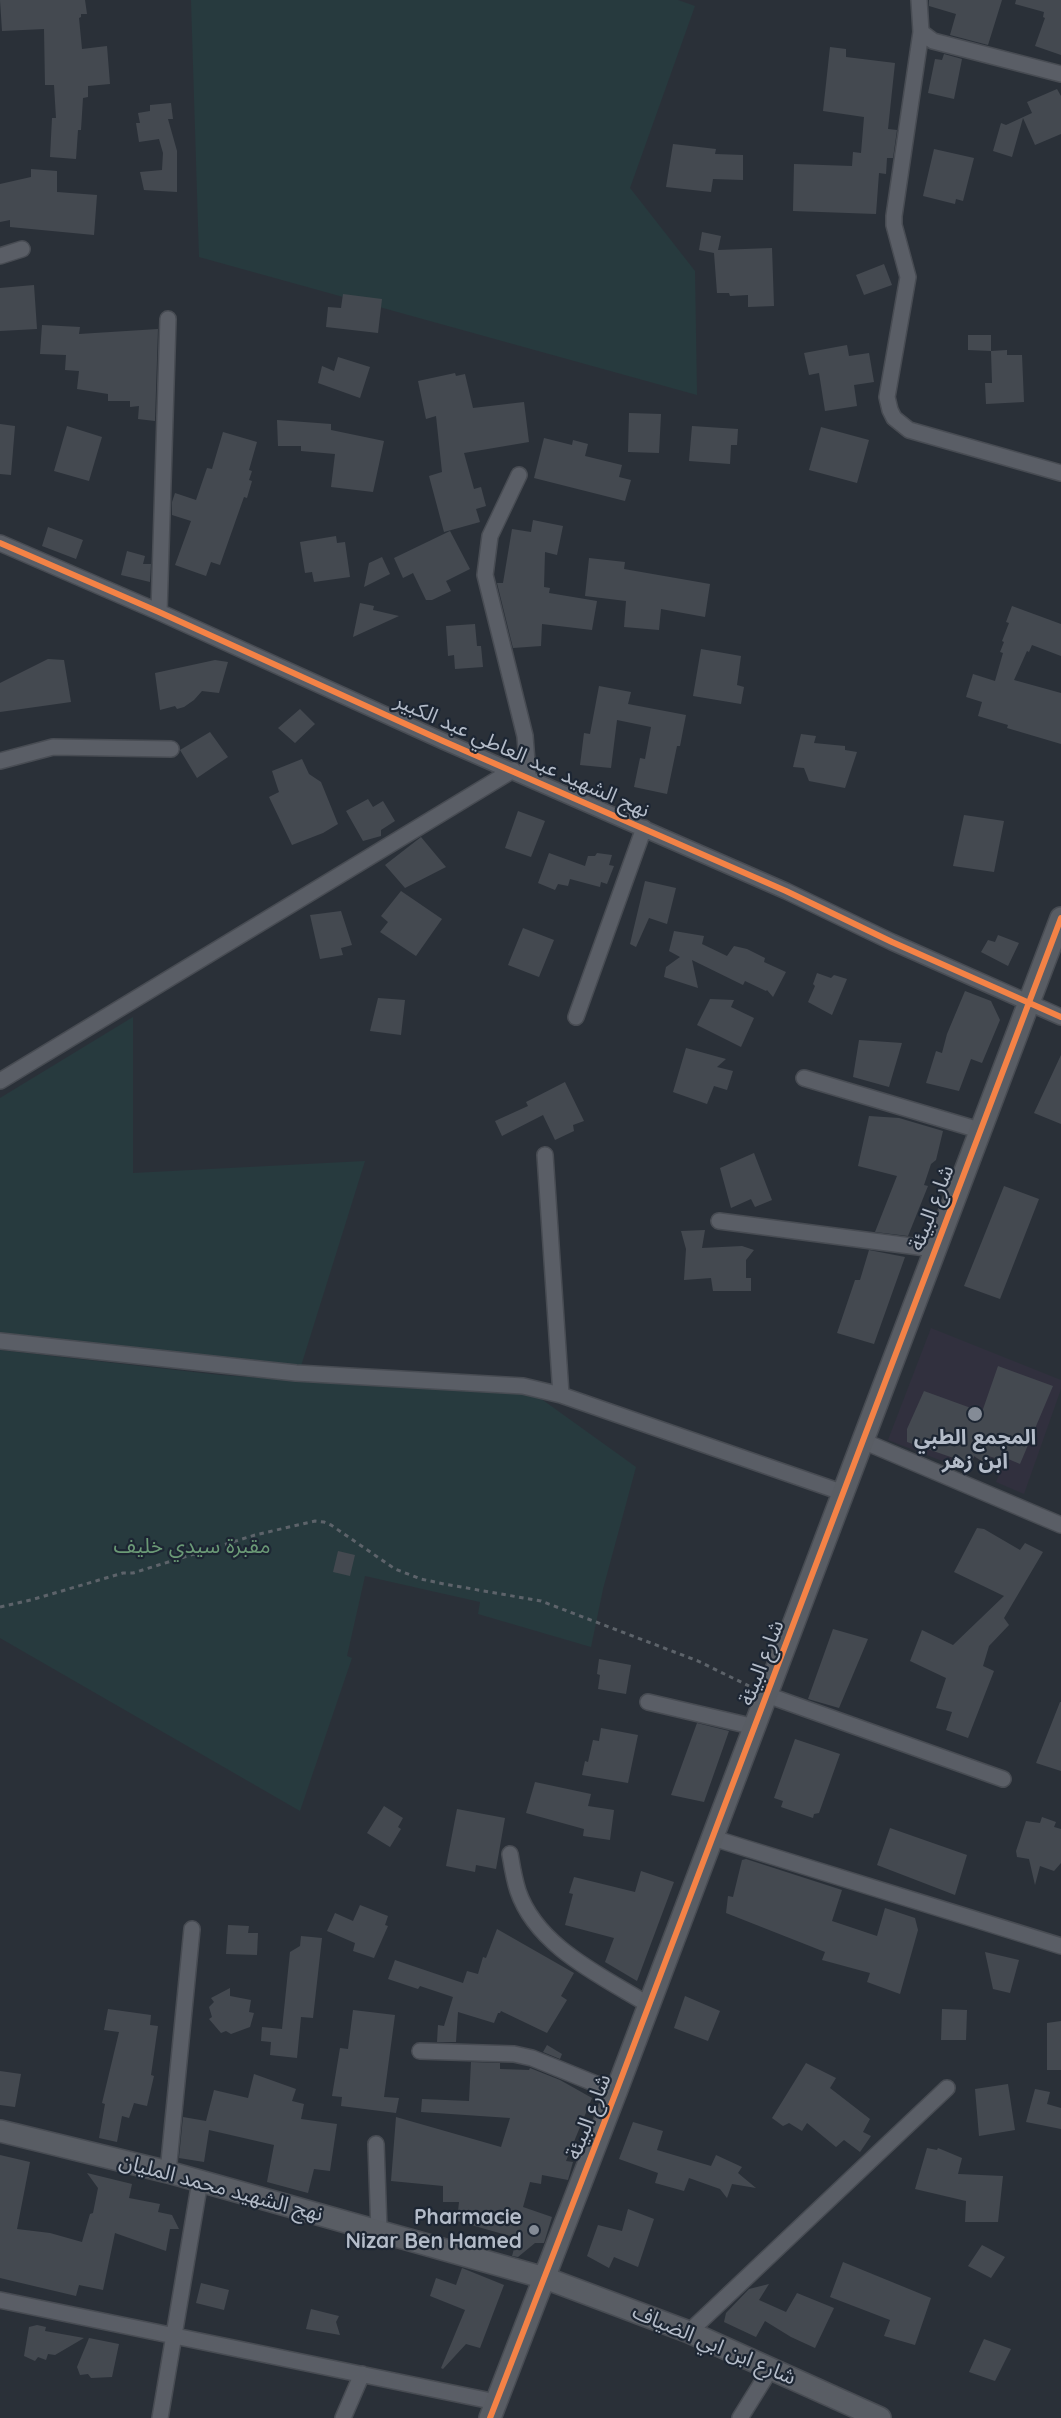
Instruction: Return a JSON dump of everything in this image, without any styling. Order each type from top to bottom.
[{"type":"street","points":[[919,0],[921,32],[894,216],[894,225],[908,277],[887,397],[890,410],[902,425],[928,437],[1061,473]]},
{"type":"street","points":[[921,32],[941,43],[1061,74]]},
{"type":"street","points":[[0,256],[22,249]]},
{"type":"street","points":[[159,612],[168,319]]},
{"type":"street","points":[[519,476],[490,536],[485,574],[525,736],[528,776]]},
{"type":"street","name":"نهج الشهيد عبد العاطي عبد الكبير","points":[[0,543],[528,776],[1061,1017]]},
{"type":"street","points":[[0,761],[53,747],[171,749]]},
{"type":"street","points":[[0,1081],[513,770]]},
{"type":"street","points":[[576,1017],[644,828]]},
{"type":"street","name":"شارع البيئة","points":[[493,2410],[713,1838],[1061,918]]},
{"type":"street","points":[[804,1078],[979,1130]]},
{"type":"street","points":[[545,1155],[561,1395]]},
{"type":"street","points":[[719,1221],[934,1249]]},
{"type":"street","points":[[0,1341],[296,1373],[523,1386],[561,1395],[844,1493]]},
{"type":"street","points":[[863,1440],[1061,1525]]},
{"type":"street","points":[[767,1695],[1003,1779]]},
{"type":"street","points":[[648,1702],[755,1727]]},
{"type":"street","points":[[713,1838],[1061,1946]]},
{"type":"street","points":[[510,1854],[518,1892],[532,1918],[550,1938],[569,1955],[649,2005]]},
{"type":"street","points":[[168,2172],[192,1929]]},
{"type":"street","points":[[420,2051],[514,2054],[532,2058],[616,2092]]},
{"type":"street","points":[[689,2332],[947,2088]]},
{"type":"street","name":"نهج الشهيد محمد المليان","points":[[0,2131],[168,2172],[545,2278]]},
{"type":"street","points":[[376,2144],[379,2230]]},
{"type":"street","points":[[159,2418],[200,2181]]},
{"type":"street","name":"شارع ابن ابي الضياف","points":[[545,2278],[689,2332],[880,2418]]},
{"type":"street","points":[[0,2300],[362,2374],[493,2410]]},
{"type":"street","points":[[740,2418],[771,2368]]},
{"type":"street","points":[[343,2418],[362,2374]]},
{"type":"path","points":[[0,1606],[31,1600],[123,1573],[133,1573],[255,1535],[315,1521],[331,1525],[395,1569],[436,1582],[542,1601],[698,1661],[767,1695]]},
{"type":"shaded area","name":"المجمع الطبي ابن زهر","points":[[931,1328],[1061,1380],[1061,1389],[1024,1494],[996,1482],[1004,1463],[994,1458],[983,1462],[974,1457],[970,1465],[956,1459],[950,1464],[888,1440]]},
{"type":"green space","points":[[191,0],[678,0],[695,6],[630,188],[695,271],[697,395],[199,257]]},
{"type":"green space","points":[[133,1017],[133,1173],[365,1161],[301,1366],[0,1334],[0,1098]]},
{"type":"green space","name":"مقبرة سيدي خليف","points":[[0,1350],[220,1375],[410,1388],[533,1393],[636,1467],[603,1589],[591,1647],[478,1614],[480,1602],[365,1576],[347,1656],[352,1658],[300,1811],[0,1638]]},
{"type":"building","points":[[0,0],[85,0],[87,14],[81,14],[79,18],[82,49],[107,46],[110,84],[88,86],[88,97],[83,98],[76,159],[50,157],[52,118],[56,118],[54,85],[45,85],[44,29],[2,31]]},
{"type":"building","points":[[929,0],[1002,0],[988,45],[950,35],[956,14],[929,6]]},
{"type":"building","points":[[1016,0],[1061,0],[1061,55],[1035,46],[1045,18],[1043,17],[1044,12],[1015,4]]},
{"type":"building","points":[[830,47],[846,49],[846,57],[895,63],[888,129],[897,130],[893,158],[887,158],[886,174],[879,173],[876,214],[793,211],[794,164],[852,166],[853,152],[861,153],[864,117],[823,111]]},
{"type":"building","points":[[944,54],[962,59],[954,99],[928,93],[935,59],[942,60]]},
{"type":"building","points":[[1057,89],[1061,96],[1061,134],[1035,145],[1023,118],[1012,157],[993,151],[1001,123],[1006,125],[1032,113],[1027,102]]},
{"type":"building","points":[[171,103],[173,119],[168,119],[177,151],[177,192],[144,190],[140,172],[162,170],[163,153],[159,139],[139,142],[136,123],[140,123],[138,113],[150,111],[150,105]]},
{"type":"building","points":[[673,144],[716,149],[715,154],[743,155],[743,180],[713,179],[711,192],[666,187]]},
{"type":"building","points":[[934,149],[974,158],[963,201],[956,199],[955,204],[923,196]]},
{"type":"building","points":[[31,169],[57,171],[57,192],[97,195],[94,235],[10,227],[10,220],[0,222],[0,184],[31,177]]},
{"type":"building","points":[[702,232],[721,236],[718,250],[772,248],[774,306],[748,307],[748,295],[730,296],[729,293],[717,293],[714,253],[699,250]]},
{"type":"building","points":[[884,264],[892,285],[864,295],[856,275]]},
{"type":"building","points":[[34,285],[37,329],[0,331],[0,288]]},
{"type":"building","points":[[343,294],[382,299],[378,333],[326,327],[328,307],[341,308]]},
{"type":"building","points":[[42,325],[80,327],[79,334],[158,329],[155,421],[138,419],[139,406],[130,407],[130,401],[108,401],[108,394],[77,389],[79,371],[65,370],[66,355],[40,354]]},
{"type":"building","points":[[968,335],[991,335],[991,351],[968,350]]},
{"type":"building","points":[[847,345],[849,356],[869,353],[874,382],[854,385],[857,406],[825,411],[819,373],[809,375],[804,353]]},
{"type":"building","points":[[1007,350],[1007,355],[1022,355],[1024,402],[986,404],[985,383],[992,383],[991,351]]},
{"type":"building","points":[[338,357],[370,367],[360,398],[318,383],[322,366],[334,371]]},
{"type":"building","points":[[455,373],[456,376],[465,374],[473,408],[524,402],[529,442],[464,453],[474,489],[481,487],[486,506],[476,509],[480,522],[444,532],[429,476],[442,472],[436,416],[426,419],[418,381]]},
{"type":"building","points":[[629,413],[661,414],[659,453],[628,452]]},
{"type":"building","points":[[277,420],[331,424],[331,430],[384,441],[373,492],[331,487],[335,454],[301,451],[301,446],[278,446]]},
{"type":"building","points":[[0,424],[15,426],[11,475],[0,474]]},
{"type":"building","points":[[67,426],[102,437],[89,481],[54,471]]},
{"type":"building","points":[[692,426],[738,429],[737,445],[731,445],[730,464],[689,461]]},
{"type":"building","points":[[821,427],[869,440],[857,483],[809,470]]},
{"type":"building","points":[[223,432],[257,442],[249,470],[252,471],[249,480],[252,481],[247,498],[244,497],[220,565],[211,562],[206,576],[175,565],[191,521],[172,515],[172,502],[175,493],[196,500],[207,468],[212,469]]},
{"type":"building","points":[[544,438],[572,445],[573,440],[588,444],[585,456],[622,465],[619,477],[631,480],[625,501],[534,478]]},
{"type":"building","points":[[533,520],[563,526],[557,555],[545,552],[544,587],[550,588],[549,593],[597,601],[592,630],[542,624],[541,646],[513,648],[497,583],[503,583],[512,529],[531,532]]},
{"type":"building","points":[[48,527],[83,540],[76,559],[42,546]]},
{"type":"building","points":[[450,531],[470,569],[446,581],[451,591],[432,600],[426,600],[413,573],[403,578],[394,558]]},
{"type":"building","points":[[336,536],[337,543],[345,542],[350,577],[314,582],[312,572],[305,573],[300,542]]},
{"type":"building","points":[[127,551],[145,556],[143,564],[151,564],[150,582],[121,575]]},
{"type":"building","points":[[382,557],[390,574],[364,587],[369,563]]},
{"type":"building","points":[[589,558],[625,562],[624,569],[710,584],[705,617],[661,609],[659,630],[624,627],[626,601],[585,596]]},
{"type":"building","points":[[360,603],[374,606],[373,610],[399,616],[353,637]]},
{"type":"building","points":[[1012,606],[1061,624],[1061,656],[1032,645],[1014,680],[1061,693],[1061,744],[1007,728],[1008,725],[978,716],[982,702],[966,697],[973,674],[995,681],[1003,653],[1000,652],[1004,642],[1002,641],[1009,623],[1006,622]]},
{"type":"building","points":[[475,624],[477,646],[481,646],[483,667],[455,669],[454,655],[448,656],[446,626]]},
{"type":"building","points":[[701,649],[741,656],[737,685],[744,687],[741,704],[693,696]]},
{"type":"building","points":[[48,659],[64,660],[71,702],[0,712],[0,683]]},
{"type":"building","points":[[215,660],[228,662],[219,693],[202,691],[184,707],[177,709],[175,706],[160,710],[155,673]]},
{"type":"building","points":[[599,686],[631,692],[628,704],[686,715],[667,794],[634,787],[640,758],[645,759],[651,727],[617,720],[611,768],[580,765],[584,733],[590,734]]},
{"type":"building","points":[[300,709],[315,724],[295,743],[278,728]]},
{"type":"building","points":[[210,732],[228,757],[197,778],[180,750]]},
{"type":"building","points":[[801,734],[816,736],[814,743],[845,746],[845,750],[857,752],[845,788],[809,781],[804,768],[793,767]]},
{"type":"building","points":[[302,759],[309,774],[321,782],[338,824],[323,833],[292,845],[269,797],[279,792],[272,771]]},
{"type":"building","points":[[368,799],[373,807],[383,801],[395,821],[381,830],[381,836],[363,841],[346,811]]},
{"type":"building","points":[[518,811],[545,821],[531,857],[505,848]]},
{"type":"building","points":[[964,815],[1004,821],[994,872],[953,866]]},
{"type":"building","points":[[421,837],[446,867],[405,888],[385,865]]},
{"type":"building","points":[[549,853],[585,866],[588,856],[595,856],[597,853],[612,855],[609,865],[614,866],[607,884],[601,882],[600,887],[570,879],[568,886],[558,884],[555,890],[538,883]]},
{"type":"building","points":[[645,881],[676,888],[667,924],[649,918],[636,947],[630,944]]},
{"type":"building","points":[[401,891],[442,919],[416,956],[380,932],[388,922],[381,916]]},
{"type":"building","points":[[341,911],[352,945],[341,948],[343,955],[320,959],[310,915]]},
{"type":"building","points":[[523,928],[554,940],[539,977],[508,965]]},
{"type":"building","points":[[674,931],[704,936],[702,944],[727,956],[734,946],[747,949],[765,958],[764,962],[786,972],[773,997],[767,990],[745,981],[743,985],[692,960],[698,988],[664,977],[666,967],[680,957],[669,951]]},
{"type":"building","points":[[998,935],[1019,943],[1008,966],[981,952],[988,940],[995,942]]},
{"type":"building","points":[[817,973],[831,978],[834,975],[847,979],[832,1015],[808,1002],[815,986],[813,984]]},
{"type":"building","points":[[965,991],[991,1001],[1000,1020],[982,1063],[971,1059],[959,1091],[926,1083],[936,1051],[942,1053],[947,1034]]},
{"type":"building","points":[[378,998],[405,1000],[401,1035],[370,1031]]},
{"type":"building","points":[[710,999],[734,1000],[731,1007],[754,1018],[741,1047],[697,1025]]},
{"type":"building","points":[[859,1040],[902,1043],[889,1087],[853,1077]]},
{"type":"building","points":[[686,1048],[726,1059],[717,1067],[733,1071],[727,1090],[714,1086],[707,1104],[673,1092]]},
{"type":"building","points":[[1061,1055],[1061,1124],[1034,1113]]},
{"type":"building","points":[[565,1082],[584,1121],[573,1125],[574,1131],[555,1140],[543,1115],[502,1136],[495,1121],[528,1106],[526,1102]]},
{"type":"building","points":[[869,1116],[899,1118],[943,1131],[936,1160],[931,1164],[924,1185],[928,1186],[908,1236],[875,1232],[897,1176],[858,1166]]},
{"type":"building","points":[[754,1153],[772,1200],[755,1207],[751,1199],[731,1208],[720,1168]]},
{"type":"building","points":[[1004,1186],[1039,1199],[1000,1299],[964,1286]]},
{"type":"building","points":[[705,1230],[702,1248],[742,1246],[754,1250],[746,1260],[746,1278],[751,1278],[751,1291],[713,1291],[711,1278],[684,1280],[686,1249],[681,1231]]},
{"type":"building","points":[[869,1250],[905,1257],[874,1344],[837,1333],[855,1280],[860,1280]]},
{"type":"building","points":[[998,1366],[1053,1386],[1020,1464],[1001,1456],[999,1459],[988,1456],[983,1462],[974,1456],[971,1464],[907,1442],[907,1429],[924,1391],[982,1412]]},
{"type":"building","points":[[977,1528],[984,1529],[1020,1550],[1025,1543],[1043,1552],[1004,1618],[1009,1625],[989,1646],[983,1666],[994,1671],[968,1738],[946,1730],[952,1712],[936,1708],[946,1678],[910,1661],[922,1630],[953,1645],[1004,1596],[954,1572]]},
{"type":"building","points":[[338,1551],[355,1555],[350,1576],[333,1572]]},
{"type":"building","points":[[833,1629],[868,1639],[839,1708],[808,1699]]},
{"type":"building","points":[[599,1659],[631,1665],[626,1694],[598,1689]]},
{"type":"building","points":[[1061,1702],[1061,1771],[1036,1763]]},
{"type":"building","points":[[697,1723],[729,1731],[704,1802],[671,1795]]},
{"type":"building","points":[[601,1728],[638,1735],[628,1783],[582,1775],[585,1761],[588,1762],[593,1740],[599,1741]]},
{"type":"building","points":[[795,1739],[840,1754],[819,1813],[814,1814],[813,1818],[781,1807],[783,1801],[774,1798]]},
{"type":"building","points":[[535,1782],[591,1794],[588,1806],[614,1810],[610,1840],[583,1836],[584,1829],[526,1813]]},
{"type":"building","points":[[384,1806],[403,1818],[398,1827],[401,1829],[390,1847],[367,1833]]},
{"type":"building","points":[[457,1809],[505,1818],[496,1869],[476,1865],[475,1872],[446,1866]]},
{"type":"building","points":[[1042,1817],[1056,1822],[1054,1827],[1061,1829],[1061,1863],[1054,1871],[1040,1866],[1035,1885],[1029,1859],[1017,1857],[1016,1851],[1026,1821],[1040,1823]]},
{"type":"building","points":[[890,1828],[967,1855],[955,1895],[877,1865]]},
{"type":"building","points":[[746,1859],[842,1890],[832,1921],[877,1936],[885,1908],[915,1918],[918,1930],[900,1994],[867,1982],[870,1973],[822,1960],[825,1952],[726,1913],[728,1896],[733,1897],[742,1860]]},
{"type":"building","points":[[641,1871],[674,1882],[637,1981],[605,1962],[614,1938],[565,1925],[573,1894],[569,1893],[574,1877],[635,1892]]},
{"type":"building","points":[[360,1905],[388,1916],[385,1925],[388,1926],[374,1958],[353,1951],[355,1943],[327,1931],[335,1913],[353,1921]]},
{"type":"building","points":[[228,1925],[249,1926],[248,1933],[258,1933],[257,1955],[226,1954]]},
{"type":"building","points":[[497,1929],[574,1973],[561,1996],[567,2000],[547,2033],[501,2011],[494,2023],[458,2012],[456,2042],[437,2042],[438,2025],[444,2026],[453,1997],[388,1979],[395,1960],[463,1983],[467,1971],[478,1974],[483,1957],[486,1958]]},
{"type":"building","points":[[301,1936],[322,1938],[313,2018],[301,2017],[297,2058],[270,2055],[271,2042],[261,2041],[262,2027],[282,2029],[290,1952],[300,1946]]},
{"type":"building","points":[[985,1952],[1019,1960],[1010,1993],[993,1989]]},
{"type":"building","points":[[230,1988],[230,1996],[251,2000],[249,2012],[254,2013],[250,2027],[231,2034],[226,2031],[221,2033],[209,2019],[212,2017],[209,2007],[214,2002],[211,1998]]},
{"type":"building","points":[[685,1996],[720,2011],[708,2041],[674,2028]]},
{"type":"building","points":[[108,2009],[151,2015],[150,2025],[158,2026],[151,2075],[154,2076],[147,2106],[134,2103],[129,2118],[122,2116],[117,2142],[99,2138],[105,2104],[102,2103],[119,2032],[104,2030]]},
{"type":"building","points":[[942,2009],[967,2010],[966,2040],[941,2040]]},
{"type":"building","points":[[353,2010],[395,2015],[384,2097],[399,2098],[396,2113],[341,2106],[342,2097],[332,2096],[340,2048],[348,2049]]},
{"type":"building","points":[[1061,2021],[1061,2070],[1047,2070],[1047,2023]]},
{"type":"building","points":[[547,2045],[562,2054],[560,2059],[543,2052]]},
{"type":"building","points":[[471,2062],[500,2063],[500,2069],[529,2070],[530,2068],[560,2080],[592,2098],[566,2161],[573,2162],[568,2180],[542,2175],[541,2184],[530,2182],[523,2207],[552,2217],[544,2243],[535,2243],[518,2257],[512,2256],[517,2238],[457,2221],[459,2202],[443,2202],[443,2186],[391,2181],[396,2117],[501,2147],[510,2118],[421,2112],[422,2099],[469,2101]]},
{"type":"building","points":[[806,2063],[836,2078],[830,2088],[870,2119],[863,2132],[871,2136],[860,2152],[844,2140],[836,2147],[807,2123],[802,2131],[789,2123],[783,2126],[772,2118]]},
{"type":"building","points":[[0,2071],[21,2074],[15,2107],[0,2105]]},
{"type":"building","points":[[254,2074],[296,2089],[292,2101],[304,2104],[301,2119],[337,2124],[330,2171],[314,2169],[308,2193],[267,2182],[274,2145],[209,2130],[204,2162],[179,2158],[183,2117],[206,2121],[214,2090],[248,2098]]},
{"type":"building","points":[[1008,2084],[1015,2130],[979,2136],[975,2089]]},
{"type":"building","points":[[1035,2089],[1050,2092],[1047,2104],[1061,2108],[1061,2129],[1026,2122]]},
{"type":"building","points":[[633,2122],[663,2131],[657,2150],[711,2166],[716,2155],[742,2167],[738,2173],[756,2188],[732,2184],[727,2198],[720,2189],[689,2178],[684,2191],[655,2183],[658,2173],[619,2159]]},
{"type":"building","points":[[927,2148],[937,2150],[938,2148],[962,2158],[958,2174],[1003,2176],[998,2222],[965,2222],[966,2201],[915,2189]]},
{"type":"building","points":[[0,2155],[30,2162],[17,2229],[50,2233],[82,2242],[90,2214],[93,2213],[98,2188],[87,2173],[132,2184],[129,2198],[160,2204],[158,2212],[172,2215],[179,2229],[170,2229],[166,2251],[115,2233],[103,2290],[79,2285],[76,2296],[0,2278]]},
{"type":"building","points":[[628,2209],[654,2219],[638,2267],[614,2257],[609,2268],[587,2256],[598,2225],[622,2231]]},
{"type":"building","points":[[982,2245],[1005,2257],[991,2278],[968,2266]]},
{"type":"building","points":[[843,2262],[931,2298],[915,2345],[884,2336],[890,2320],[830,2297]]},
{"type":"building","points":[[462,2268],[504,2285],[480,2348],[466,2344],[443,2369],[441,2368],[465,2310],[430,2296],[436,2278],[456,2285]]},
{"type":"building","points":[[201,2283],[229,2290],[224,2310],[196,2303]]},
{"type":"building","points":[[769,2284],[759,2300],[786,2312],[797,2293],[834,2308],[815,2348],[765,2321],[756,2337],[724,2322],[726,2313],[749,2289]]},
{"type":"building","points":[[311,2309],[339,2316],[336,2322],[340,2335],[306,2329]]},
{"type":"building","points":[[37,2325],[46,2327],[45,2331],[84,2338],[55,2355],[48,2354],[46,2360],[38,2357],[35,2361],[24,2356],[29,2327]]},
{"type":"building","points":[[89,2338],[119,2344],[112,2377],[91,2378],[88,2374],[80,2375],[77,2367]]},
{"type":"building","points":[[984,2339],[1011,2349],[995,2381],[969,2372]]},
{"type":"cycle path","points":[[0,543],[786,891],[892,942],[1061,1017]]},
{"type":"cycle path","points":[[490,2418],[1061,918]]},
{"type":"place","name":"المجمع الطبي ابن زهر","points":[[975,1414]]},
{"type":"place","name":"Pharmacie Nizar Ben Hamed","points":[[534,2230]]}]
